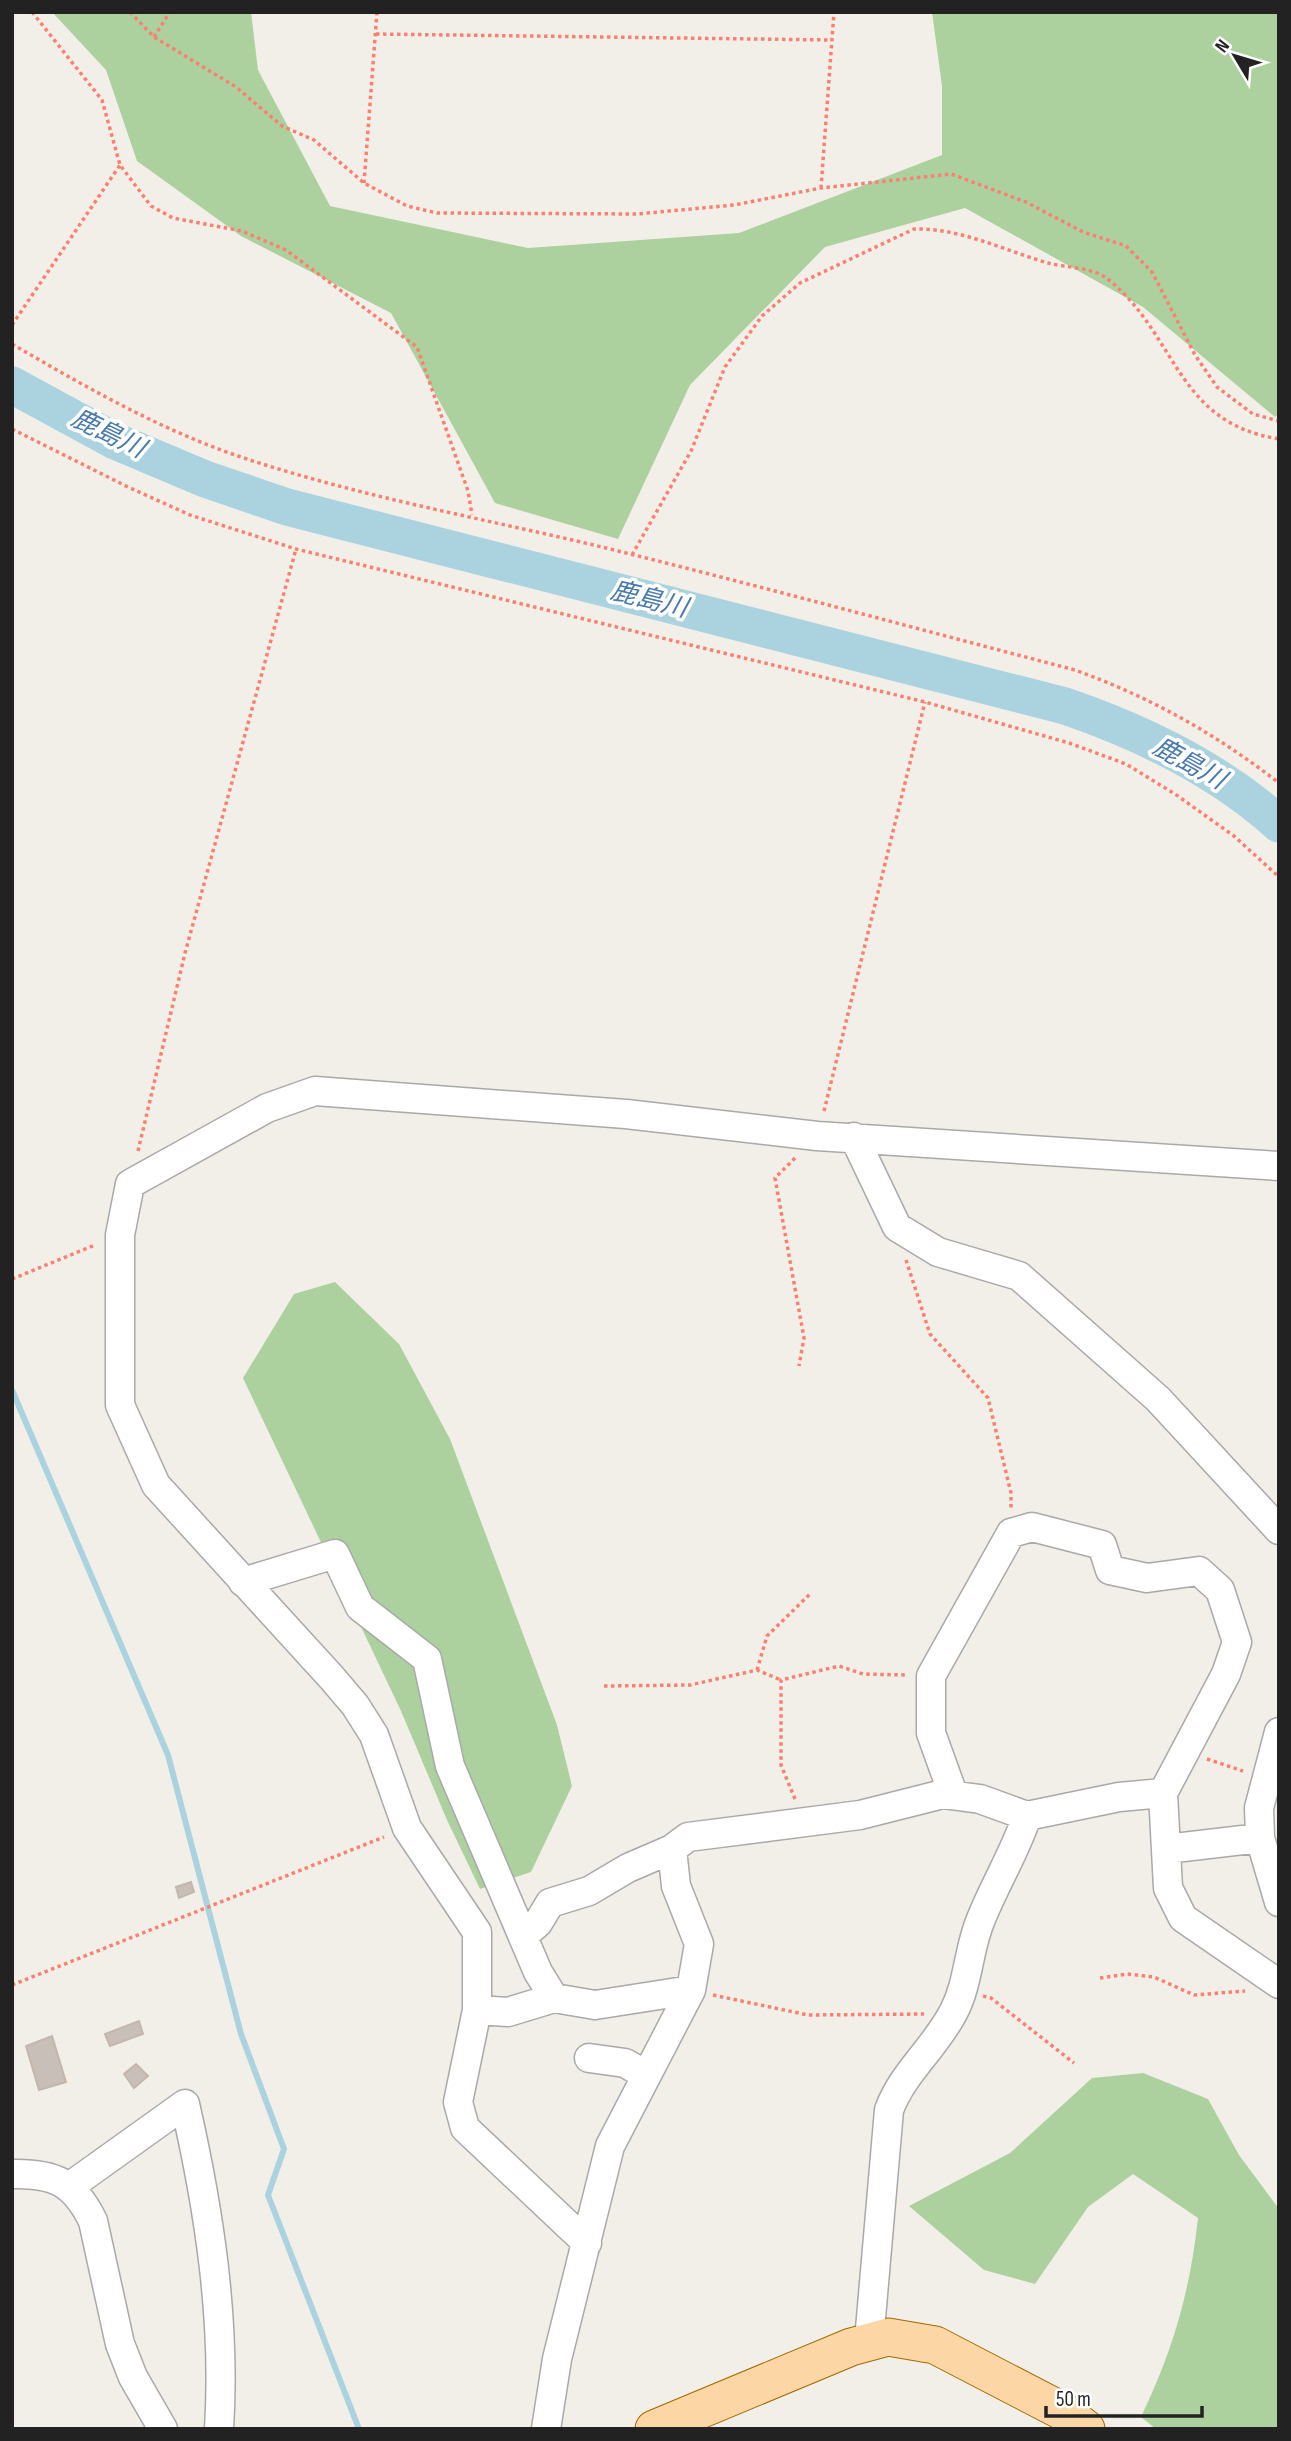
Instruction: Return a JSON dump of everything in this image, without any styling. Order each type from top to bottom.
[{"type":"main road","points":[[654,2429],[869,2341],[899,2338],[935,2345],[1064,2412],[1086,2429]]},
{"type":"street","points":[[587,2243],[465,2128],[458,2102],[477,2010],[477,1932],[407,1828],[374,1735],[355,1705],[156,1485],[120,1405],[120,1235],[130,1184],[267,1108],[315,1091],[626,1114],[817,1136],[1279,1166]]},
{"type":"street","points":[[854,1137],[897,1227],[938,1252],[1019,1276],[1158,1399],[1279,1530]]},
{"type":"street","points":[[953,1794],[931,1733],[930,1676],[1011,1533],[1032,1527],[1102,1545],[1111,1570],[1147,1578],[1199,1571],[1220,1590],[1237,1642],[1226,1674],[1163,1793],[1168,1888],[1183,1917],[1273,1980]]},
{"type":"street","points":[[243,1582],[335,1554],[360,1607],[427,1659],[450,1766],[523,1936],[554,1998]]},
{"type":"street","points":[[1279,1732],[1259,1808],[1260,1838],[1279,1902]]},
{"type":"street","points":[[523,1936],[538,1923],[550,1903],[589,1891],[628,1868],[672,1849],[688,1837],[805,1824],[953,1794],[980,1799],[1027,1816],[1119,1797],[1163,1793]]},
{"type":"street","points":[[869,2341],[889,2110],[897,2088],[958,2002],[969,1952],[981,1919],[1017,1845],[1027,1816]]},
{"type":"street","points":[[1166,1849],[1260,1838]]},
{"type":"street","points":[[546,2429],[557,2359],[610,2146],[691,1990],[699,1944],[676,1886],[672,1849]]},
{"type":"street","points":[[477,2010],[508,2011],[554,1998],[594,2005],[691,1990]]},
{"type":"street","points":[[589,2058],[625,2063],[646,2075]]},
{"type":"street","points":[[69,2187],[185,2104],[202,2180],[213,2262],[220,2335],[219,2429]]},
{"type":"street","points":[[12,2175],[46,2174],[69,2187],[84,2203],[93,2221],[120,2344],[163,2429]]},
{"type":"path","points":[[32,12],[103,100],[120,165],[151,206],[173,218],[197,225],[242,231],[276,244],[417,347],[468,491],[472,516]]},
{"type":"path","points":[[130,12],[154,37],[236,87],[282,126],[314,140],[364,183],[397,202],[437,213],[637,214],[734,205],[821,188],[951,174],[1026,202],[1083,232],[1126,246],[1152,272],[1195,355],[1217,387],[1253,414],[1279,421]]},
{"type":"path","points":[[154,37],[170,12]]},
{"type":"path","points":[[364,183],[377,12]]},
{"type":"path","points":[[821,188],[834,12]]},
{"type":"path","points":[[376,34],[831,40]]},
{"type":"path","points":[[12,325],[120,165]]},
{"type":"path","points":[[632,555],[691,451],[724,367],[762,316],[800,283],[914,229],[933,228],[1107,278],[1141,315],[1193,394],[1211,411],[1232,425],[1259,436],[1279,439]]},
{"type":"path","points":[[12,344],[86,387],[235,455],[334,486],[632,555],[1075,670],[1128,689],[1187,720],[1242,754],[1279,783]]},
{"type":"path","points":[[12,429],[128,487],[190,514],[296,549],[925,702],[1019,727],[1126,764],[1234,836],[1279,877]]},
{"type":"path","points":[[130,1184],[185,953],[296,549]]},
{"type":"path","points":[[799,1366],[804,1338],[775,1178],[817,1136],[925,702]]},
{"type":"path","points":[[897,1227],[930,1334],[988,1398],[1011,1493],[1011,1533]]},
{"type":"path","points":[[12,1279],[120,1235]]},
{"type":"path","points":[[757,1671],[766,1636],[811,1593]]},
{"type":"path","points":[[604,1686],[690,1685],[757,1671],[781,1680],[839,1666],[863,1674],[930,1676]]},
{"type":"path","points":[[781,1680],[782,1765],[805,1824]]},
{"type":"path","points":[[1185,1752],[1267,1778]]},
{"type":"path","points":[[12,1985],[407,1828]]},
{"type":"path","points":[[1100,1978],[1127,1974],[1154,1978],[1194,1995],[1242,1993],[1273,1980]]},
{"type":"path","points":[[691,1990],[808,2015],[991,1998],[1074,2063]]},
{"type":"green space","points":[[52,12],[251,12],[258,70],[330,206],[528,248],[739,233],[942,155],[942,86],[932,12],[1279,12],[1279,414],[1275,417],[1143,307],[965,208],[825,247],[690,385],[618,539],[495,503],[391,313],[241,236],[137,161],[106,70]]},
{"type":"green space","points":[[335,1282],[399,1344],[450,1439],[557,1725],[572,1786],[531,1872],[480,1889],[447,1820],[401,1711],[243,1378],[294,1294]]},
{"type":"green space","points":[[1143,2073],[1208,2099],[1239,2155],[1279,2209],[1279,2429],[1156,2429],[1141,2417],[1171,2344],[1185,2296],[1198,2218],[1133,2174],[1088,2207],[1035,2284],[984,2270],[909,2206],[1010,2153],[1092,2078]]},
{"type":"building","points":[[191,1882],[194,1892],[179,1898],[176,1887]]},
{"type":"building","points":[[139,2021],[143,2034],[110,2046],[105,2034]]},
{"type":"building","points":[[52,2036],[66,2082],[39,2090],[26,2046]]},
{"type":"building","points":[[136,2064],[148,2076],[134,2088],[124,2074]]},
{"type":"waterway","name":"鹿島川","points":[[12,385],[115,441],[205,479],[287,507],[1065,706],[1094,716],[1150,740],[1205,769],[1279,824]]},
{"type":"waterway","points":[[12,1390],[168,1755],[241,2034],[284,2149],[268,2195],[359,2429]]}]
